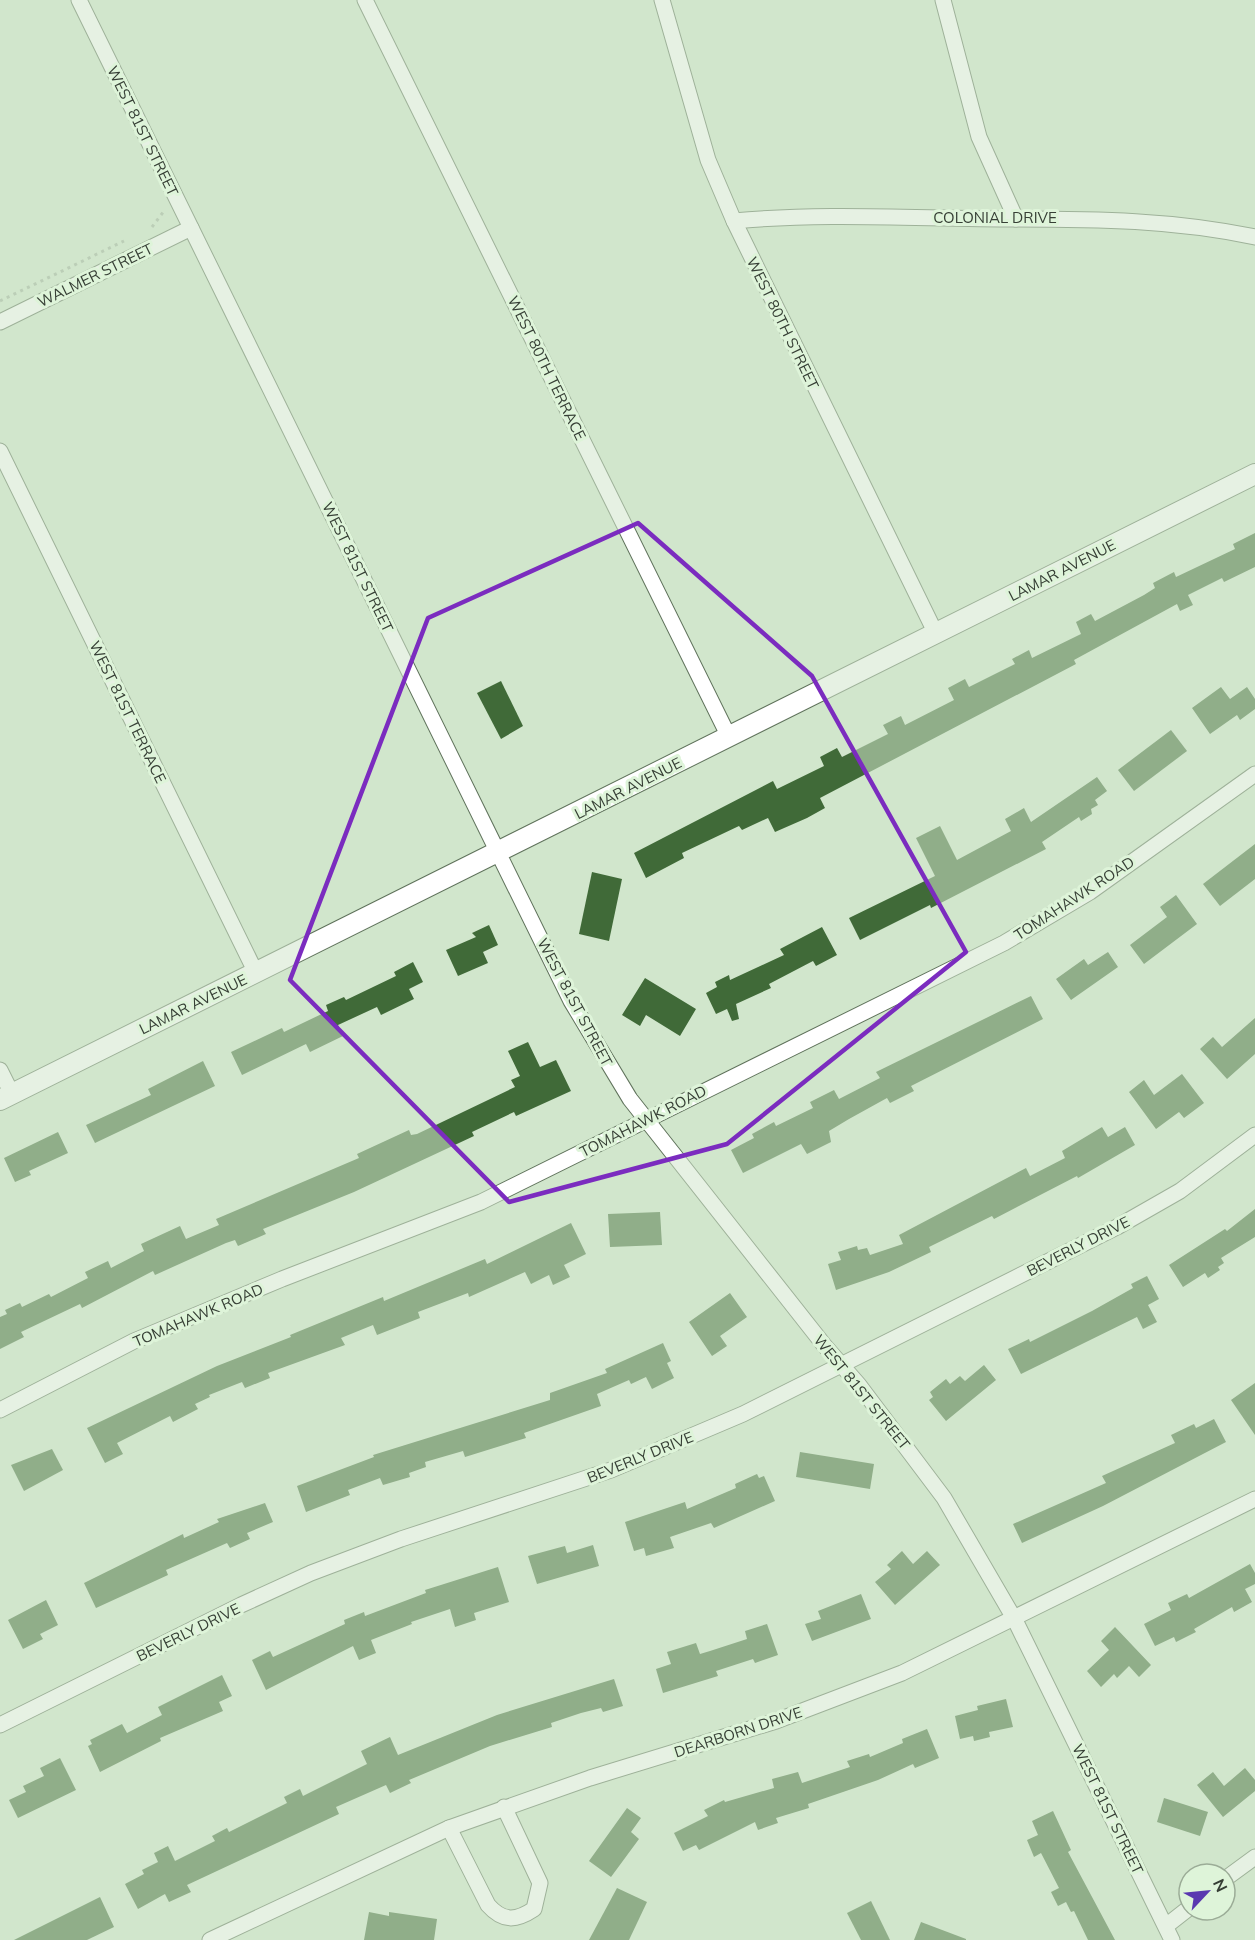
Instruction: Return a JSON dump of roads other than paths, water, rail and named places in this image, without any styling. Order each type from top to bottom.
[{"type":"street","name":"WEST 81ST STREET","points":[[79,0],[571,1001],[604,1059],[646,1120],[842,1365],[944,1498],[1015,1620],[1169,1933]]},
{"type":"street","name":"WEST 80TH TERRACE","points":[[365,0],[729,737]]},
{"type":"street","name":"WEST 80TH STREET","points":[[662,0],[708,160],[734,221],[936,634]]},
{"type":"street","points":[[943,0],[979,137],[1016,219]]},
{"type":"street","name":"COLONIAL DRIVE","points":[[734,221],[790,216],[1016,219],[1043,217],[1150,221],[1255,237]]},
{"type":"street","name":"WALMER STREET","points":[[0,322],[191,228]]},
{"type":"street","name":"WEST 81ST TERRACE","points":[[0,451],[256,973]]},
{"type":"street","name":"LAMAR AVENUE","points":[[6,1097],[1255,474]]},
{"type":"street","name":"TOMAHAWK ROAD","points":[[0,1410],[134,1341],[282,1279],[481,1202],[1004,943],[1090,892],[1255,774]]},
{"type":"street","points":[[0,1070],[6,1097]]},
{"type":"street","name":"BEVERLY DRIVE","points":[[0,1725],[241,1605],[311,1573],[401,1539],[611,1470],[733,1418],[1118,1227],[1180,1191],[1255,1135]]},
{"type":"street","name":"DEARBORN DRIVE","points":[[210,1940],[449,1828],[504,1807],[834,1700],[902,1673],[1015,1620],[1255,1499]]},
{"type":"street","points":[[449,1828],[488,1905],[497,1915],[512,1920],[523,1916],[534,1909],[540,1883],[504,1807]]},
{"type":"street","points":[[1237,1870],[1255,1857]]}]
